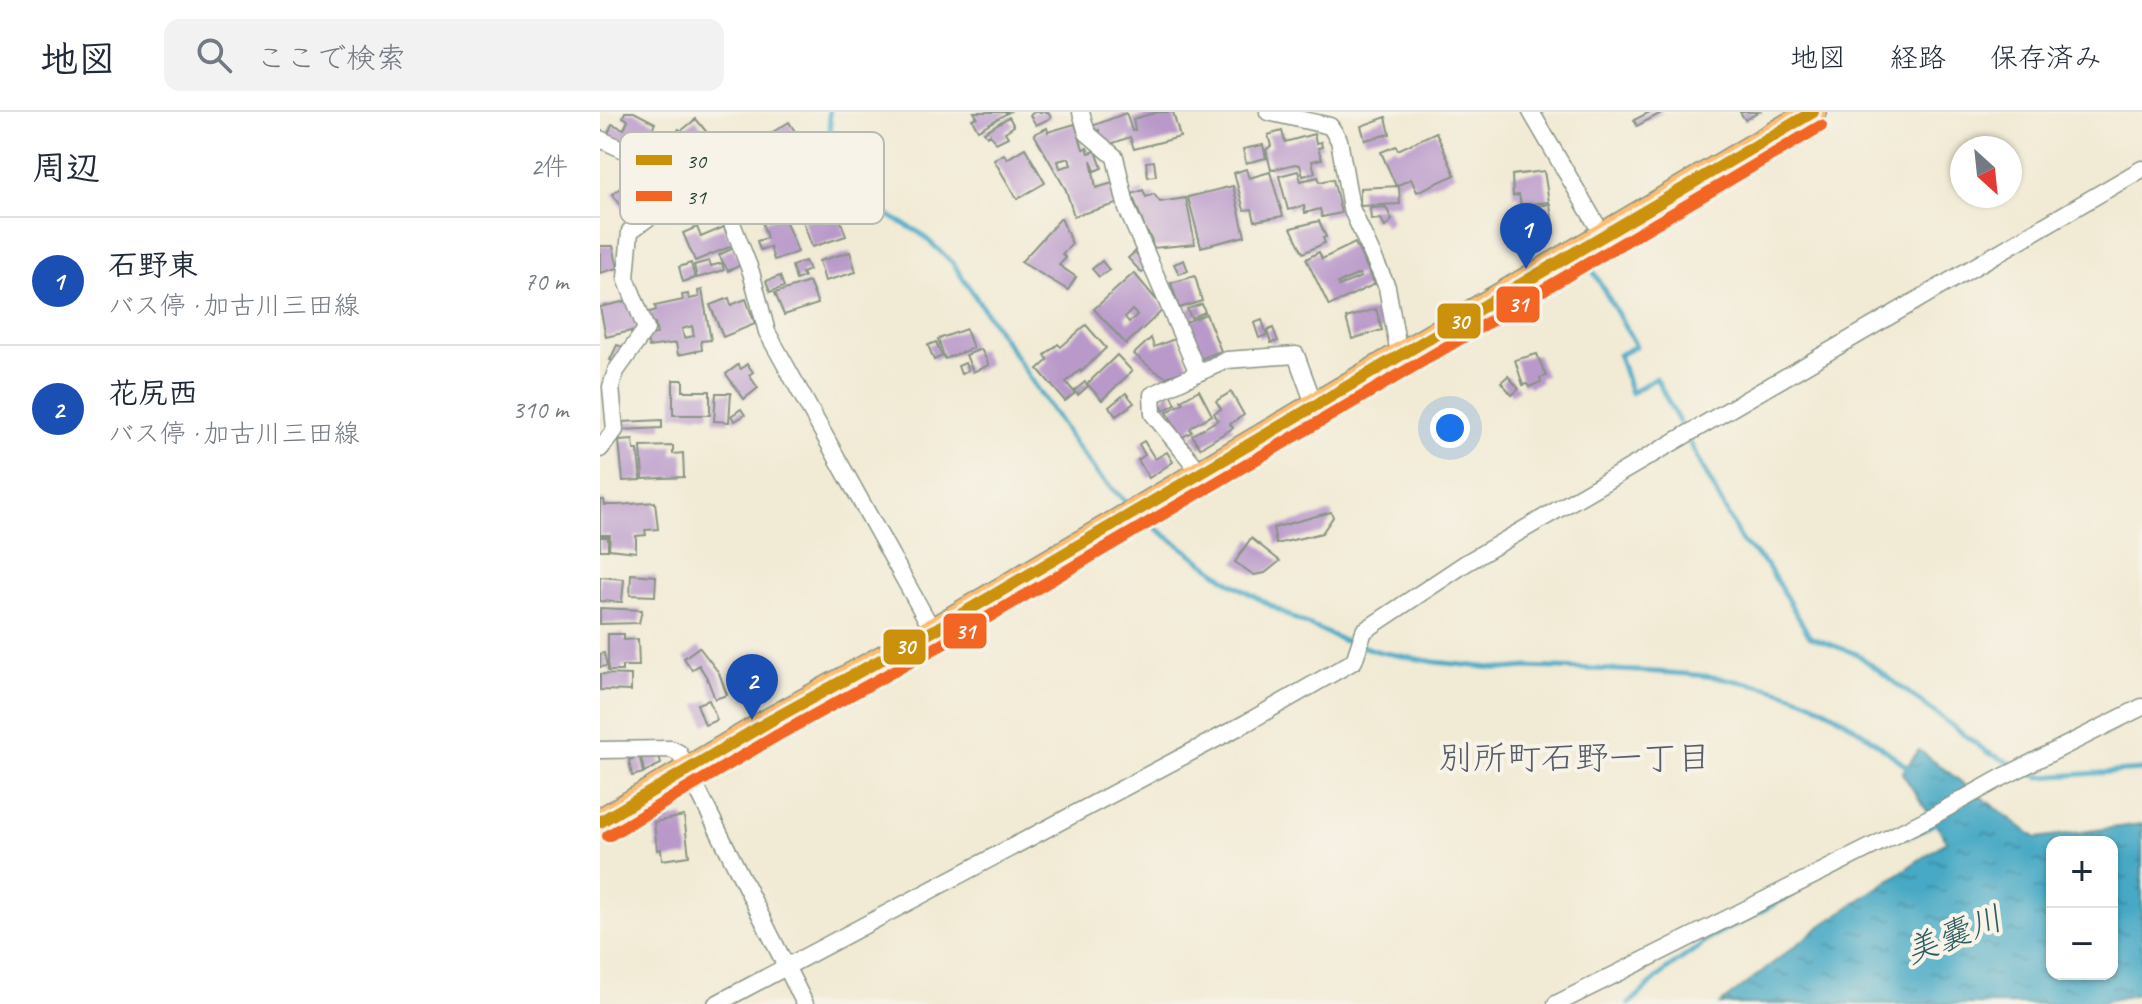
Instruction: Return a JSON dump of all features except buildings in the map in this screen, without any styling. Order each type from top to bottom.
[{"type":"main road","points":[[600,822],[933,631],[1813,112]]},
{"type":"street","points":[[1081,112],[1087,133],[1115,157],[1127,209],[1198,373]]},
{"type":"street","points":[[1268,112],[1330,126],[1339,140],[1351,208],[1387,287],[1399,354]]},
{"type":"street","points":[[1531,112],[1602,234]]},
{"type":"street","points":[[600,139],[620,148]]},
{"type":"street","points":[[716,1004],[1232,731],[1354,661],[1364,631],[1466,563],[2142,169]]},
{"type":"street","points":[[600,449],[615,430],[611,387],[616,371],[646,329],[626,278],[630,231],[640,224]]},
{"type":"street","points":[[732,224],[751,272],[767,332],[933,631]]},
{"type":"street","points":[[1200,472],[1153,414],[1152,395],[1227,360],[1296,355],[1314,404]]},
{"type":"street","points":[[1556,1004],[1931,817],[2142,707]]},
{"type":"street","points":[[600,750],[671,749],[679,753],[805,1004]]},
{"type":"water","name":"美嚢川","points":[[1919,750],[2036,838],[2046,837],[2046,980],[2118,980],[2118,836],[2051,836],[2142,824],[2142,993],[2093,1004],[1720,1004],[1821,926],[1947,841],[1902,773]]},
{"type":"waterway","points":[[829,112],[831,132]]},
{"type":"waterway","points":[[884,213],[920,233],[952,262],[1074,443],[1099,476],[1129,505]]},
{"type":"waterway","points":[[1588,262],[1636,346],[1619,355],[1631,393],[1656,378],[1742,542],[1767,565],[1810,637],[1857,654],[1987,752],[2017,766]]},
{"type":"waterway","points":[[1142,518],[1231,583],[1293,618],[1342,640],[1380,652],[1435,662],[1503,669],[1632,670],[1740,681],[1806,700],[1834,714],[1912,771]]},
{"type":"waterway","points":[[2026,771],[2039,777],[2142,770]]},
{"type":"waterway","points":[[1908,837],[1942,820]]},
{"type":"waterway","points":[[1629,1004],[1666,970],[1715,935],[1792,895]]},
{"type":"transit line","name":"30","points":[[600,822],[770,721],[933,631],[1813,112]]},
{"type":"transit line","name":"31","points":[[608,836],[778,735],[941,645],[1821,126]]},
{"type":"place","name":"石野東","points":[[1526,269]]},
{"type":"place","name":"花尻西","points":[[752,720]]},
{"type":"district","name":"別所町石野一丁目","points":[[1575,757]]}]
